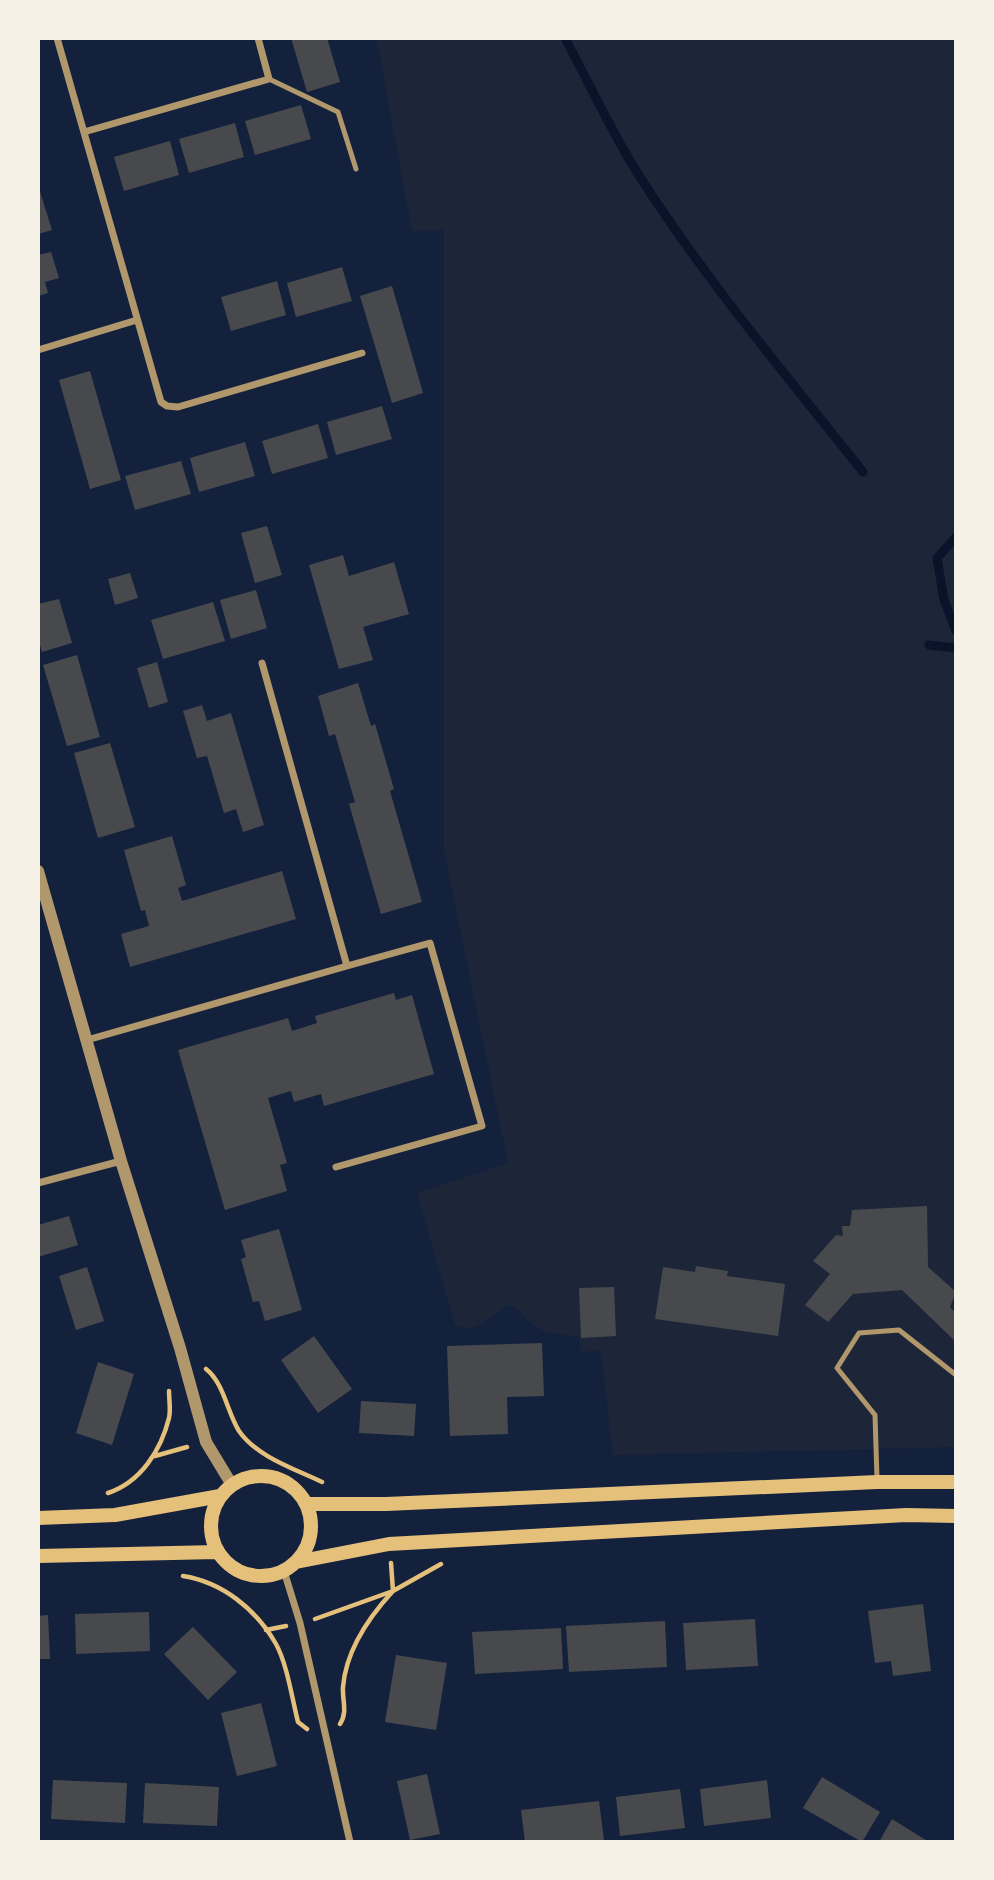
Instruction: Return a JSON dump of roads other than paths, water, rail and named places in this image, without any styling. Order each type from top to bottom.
[{"type":"main road","points":[[265,1475],[282,1480],[296,1490],[307,1504],[311,1535],[306,1550],[284,1571],[269,1576],[247,1574],[227,1564],[217,1552],[210,1524],[213,1509],[220,1496],[247,1477],[265,1475]]},
{"type":"main road","points":[[307,1504],[386,1504],[877,1482],[956,1482]]},
{"type":"main road","points":[[38,1518],[115,1515],[220,1496]]},
{"type":"main road","points":[[296,1562],[389,1544],[906,1515],[956,1516]]},
{"type":"main road","points":[[38,1556],[217,1552]]},
{"type":"street","points":[[57,38],[161,402],[167,406],[178,407],[362,353]]},
{"type":"street","points":[[84,132],[269,79],[258,38]]},
{"type":"street","points":[[38,350],[137,320]]},
{"type":"street","points":[[262,663],[347,966]]},
{"type":"street","points":[[38,871],[206,1442],[232,1485]]},
{"type":"street","points":[[87,1040],[430,943],[482,1126],[336,1167]]},
{"type":"street","points":[[38,1183],[121,1160]]},
{"type":"street","points":[[284,1571],[300,1623],[350,1842]]},
{"type":"lane","points":[[269,79],[338,112],[356,169]]},
{"type":"lane","points":[[877,1482],[875,1415],[836,1368],[859,1333],[899,1330],[956,1375]]},
{"type":"waterway","points":[[565,38],[619,141],[664,213],[747,326],[863,472]]},
{"type":"waterway","points":[[956,537],[937,558],[944,600],[956,631]]},
{"type":"waterway","points":[[929,645],[956,648]]}]
